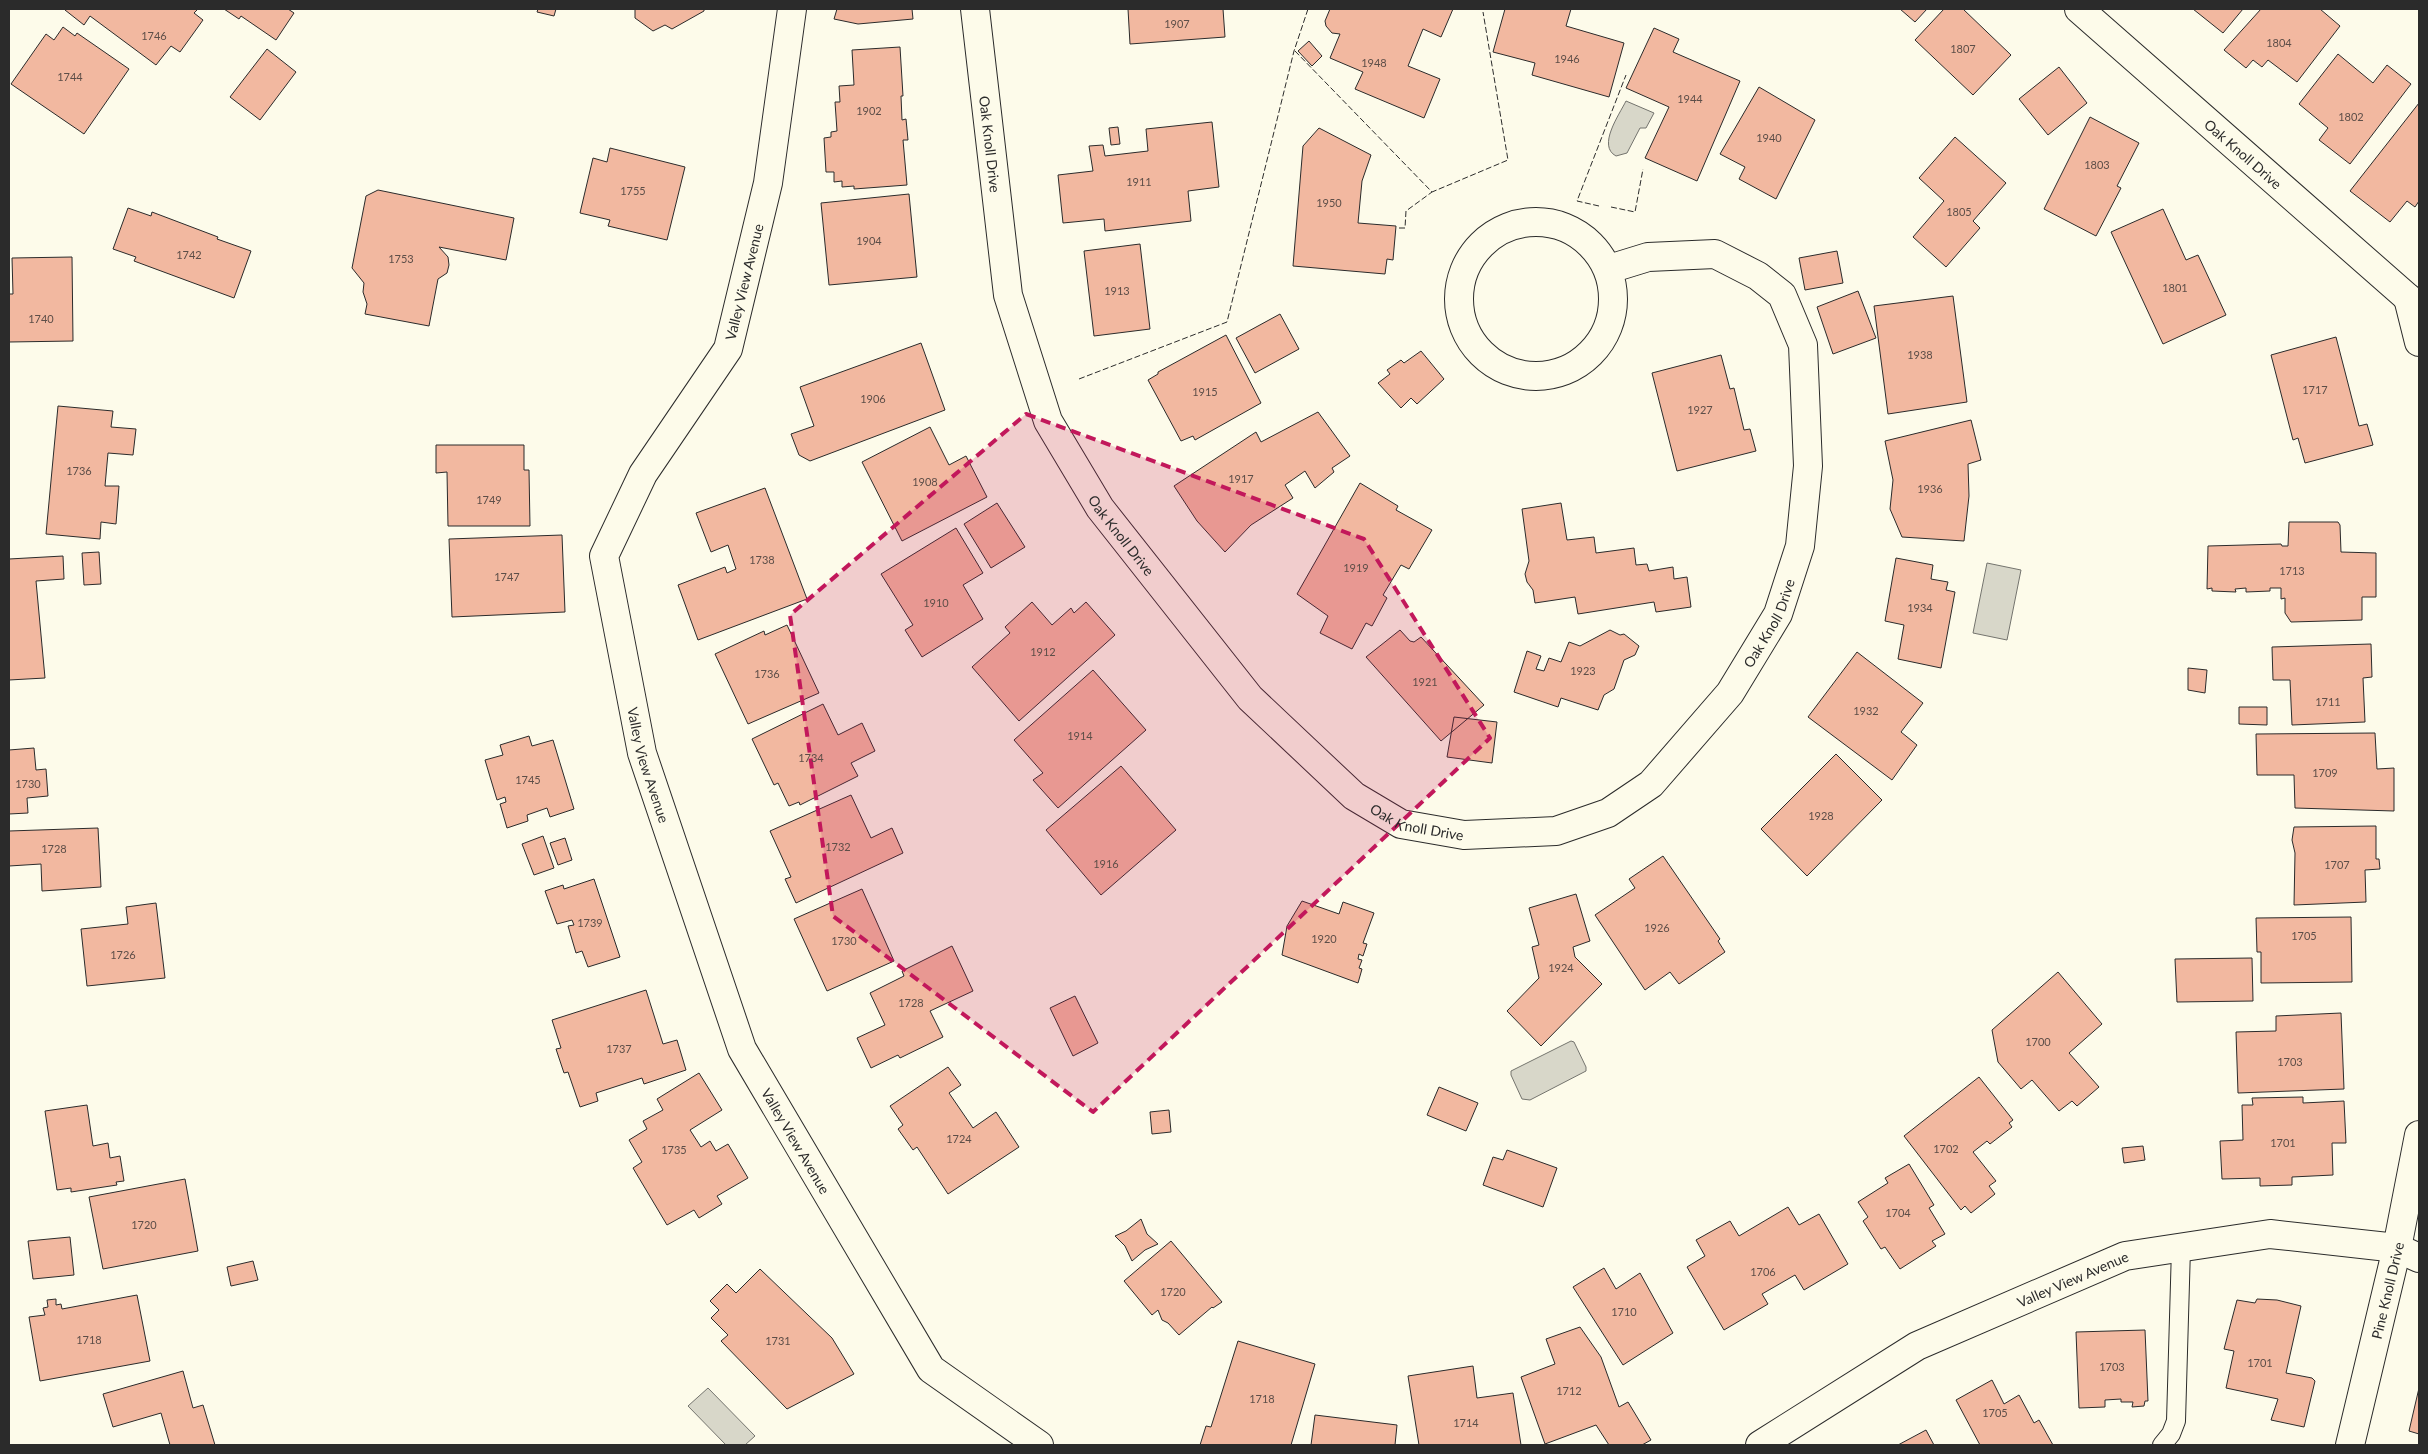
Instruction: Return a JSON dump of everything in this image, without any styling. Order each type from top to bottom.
[{"type":"street","name":"Valley View Avenue","points":[[792,9],[768,183],[728,349],[643,474],[604,556],[642,753],[742,1049],[931,1369],[1039,1445]]},
{"type":"street","name":"Oak Knoll Drive","points":[[975,9],[1008,295],[1048,421],[1100,508],[1250,698],[1354,796],[1401,824],[1464,835],[1556,831],[1608,813],[1651,784],[1730,693],[1778,614],[1800,546],[1808,466],[1804,345],[1782,295],[1758,276],[1715,254],[1648,257],[1609,269]]},
{"type":"street","name":"Oak Knoll Drive","points":[[2079,9],[2413,293]]},
{"type":"street","points":[[1523,221],[1558,224],[1589,240],[1609,269],[1614,303],[1604,337],[1581,363],[1549,376],[1514,374],[1484,357],[1464,328],[1458,294],[1468,261],[1491,234],[1523,221]]},
{"type":"street","points":[[2413,293],[2419,342]]},
{"type":"street","name":"Pine Knoll Drive","points":[[2350,1445],[2408,1253],[2419,1135]]},
{"type":"street","name":"Valley View Avenue","points":[[1760,1445],[1917,1346],[2125,1256],[2270,1234],[2408,1253]]},
{"type":"lane","points":[[2162,1445],[2171,1434],[2176,1422],[2181,1248]]},
{"type":"highlighted area","points":[[1026,414],[1364,539],[1490,738],[1093,1112],[833,916],[790,615]]},
{"type":"shaded area","points":[[1626,101],[1654,113],[1646,128],[1640,128],[1627,153],[1616,156],[1611,151],[1609,138],[1611,130]]},
{"type":"shaded area","points":[[1987,563],[2021,570],[2007,640],[1973,633]]},
{"type":"shaded area","points":[[1571,1041],[1574,1042],[1586,1067],[1586,1071],[1530,1100],[1522,1099],[1511,1071]]},
{"type":"shaded area","points":[[708,1388],[755,1436],[745,1445],[726,1445],[688,1406]]},
{"type":"building","points":[[198,9],[194,13],[203,20],[180,52],[171,46],[156,65],[90,16],[84,25],[65,10]]},
{"type":"building","points":[[224,9],[288,9],[294,13],[276,40],[241,16],[239,19]]},
{"type":"building","points":[[538,9],[556,9],[554,16],[537,12]]},
{"type":"building","points":[[635,9],[704,9],[704,11],[672,29],[665,25],[653,31],[635,18]]},
{"type":"building","points":[[837,9],[912,9],[913,19],[858,24],[834,19]]},
{"type":"building","points":[[1128,9],[1223,9],[1225,37],[1130,44]]},
{"type":"building","points":[[1330,9],[1453,9],[1441,37],[1423,29],[1408,66],[1440,79],[1424,118],[1355,89],[1363,72],[1330,58],[1340,34],[1332,33],[1326,26],[1325,21]]},
{"type":"building","points":[[1505,9],[1571,9],[1566,26],[1624,43],[1609,97],[1532,75],[1535,63],[1493,52]]},
{"type":"building","points":[[1900,9],[1927,9],[1915,22]]},
{"type":"building","points":[[1944,9],[1963,9],[2011,55],[1973,95],[1915,40]]},
{"type":"building","points":[[2193,9],[2243,9],[2223,33]]},
{"type":"building","points":[[2261,9],[2320,9],[2340,26],[2297,82],[2268,60],[2262,67],[2253,60],[2246,68],[2224,50]]},
{"type":"building","points":[[63,27],[75,36],[77,33],[129,69],[84,134],[11,84],[46,34],[54,40]]},
{"type":"building","points":[[1654,28],[1679,39],[1673,52],[1740,81],[1697,181],[1645,158],[1669,107],[1626,88]]},
{"type":"building","points":[[1309,41],[1322,56],[1312,66],[1298,51]]},
{"type":"building","points":[[900,47],[903,96],[901,96],[902,120],[906,119],[908,140],[903,140],[907,185],[854,189],[854,186],[842,187],[842,181],[834,182],[834,172],[826,172],[824,138],[831,137],[831,132],[837,131],[835,102],[840,102],[839,86],[854,85],[852,50]]},
{"type":"building","points":[[267,49],[296,72],[260,120],[230,97]]},
{"type":"building","points":[[2338,54],[2373,83],[2387,65],[2411,84],[2350,164],[2319,140],[2328,128],[2299,104]]},
{"type":"building","points":[[2059,67],[2087,103],[2048,135],[2019,99]]},
{"type":"building","points":[[1759,87],[1815,120],[1776,199],[1739,179],[1745,167],[1720,154]]},
{"type":"building","points":[[2419,103],[2419,201],[2415,207],[2407,201],[2390,222],[2350,191]]},
{"type":"building","points":[[2090,117],[2139,143],[2117,186],[2121,188],[2096,236],[2044,209]]},
{"type":"building","points":[[1212,122],[1219,187],[1188,191],[1191,221],[1105,231],[1104,219],[1063,223],[1058,175],[1093,171],[1089,146],[1103,145],[1105,156],[1148,151],[1146,129]]},
{"type":"building","points":[[1118,127],[1120,144],[1111,145],[1109,128]]},
{"type":"building","points":[[1319,128],[1371,155],[1362,181],[1358,223],[1396,226],[1393,260],[1387,259],[1385,274],[1293,266],[1303,146]]},
{"type":"building","points":[[1955,137],[2006,183],[1973,221],[1980,228],[1946,267],[1913,237],[1944,201],[1919,178]]},
{"type":"building","points":[[610,148],[685,167],[667,240],[608,226],[610,220],[580,213],[593,158],[607,162]]},
{"type":"building","points":[[378,190],[514,218],[506,260],[439,247],[448,257],[449,265],[447,273],[438,279],[429,326],[365,314],[367,304],[363,292],[364,283],[352,268],[366,196]]},
{"type":"building","points":[[909,194],[917,277],[829,285],[821,203]]},
{"type":"building","points":[[128,208],[151,216],[152,212],[251,251],[234,298],[134,261],[136,257],[113,249]]},
{"type":"building","points":[[2163,209],[2186,260],[2198,255],[2226,315],[2163,344],[2111,232]]},
{"type":"building","points":[[1140,244],[1150,329],[1094,336],[1084,251]]},
{"type":"building","points":[[1837,251],[1843,283],[1805,290],[1799,258]]},
{"type":"building","points":[[72,257],[73,341],[9,342],[9,294],[13,294],[12,258]]},
{"type":"building","points":[[1858,291],[1876,338],[1833,354],[1817,307]]},
{"type":"building","points":[[1953,296],[1967,402],[1888,414],[1874,306]]},
{"type":"building","points":[[1280,314],[1299,349],[1255,373],[1236,338]]},
{"type":"building","points":[[1226,335],[1261,403],[1195,440],[1193,436],[1181,441],[1148,380],[1158,374],[1158,372]]},
{"type":"building","points":[[2336,337],[2359,426],[2367,424],[2373,445],[2305,463],[2298,438],[2293,440],[2271,355]]},
{"type":"building","points":[[921,343],[945,410],[810,461],[799,455],[791,434],[814,426],[800,387]]},
{"type":"building","points":[[1421,351],[1444,379],[1417,404],[1411,398],[1401,408],[1378,383],[1390,374],[1387,370],[1401,360],[1404,363]]},
{"type":"building","points":[[1721,355],[1730,389],[1734,388],[1744,430],[1750,429],[1756,451],[1677,471],[1652,373]]},
{"type":"building","points":[[58,406],[113,411],[111,427],[136,429],[133,455],[108,453],[105,486],[119,486],[116,524],[101,522],[100,539],[46,534]]},
{"type":"building","points":[[1318,412],[1350,456],[1332,468],[1334,472],[1315,488],[1305,471],[1285,485],[1293,498],[1251,525],[1225,552],[1197,521],[1174,486],[1256,432],[1261,442]]},
{"type":"building","points":[[1971,420],[1981,460],[1968,464],[1969,496],[1964,541],[1902,537],[1890,509],[1893,480],[1885,441]]},
{"type":"building","points":[[930,427],[949,465],[966,456],[987,497],[902,541],[862,462]]},
{"type":"building","points":[[436,445],[524,445],[524,470],[529,470],[530,526],[448,526],[447,472],[436,473]]},
{"type":"building","points":[[1360,483],[1398,506],[1396,510],[1432,530],[1409,569],[1401,565],[1383,595],[1387,598],[1372,626],[1366,623],[1352,649],[1320,633],[1328,616],[1297,594]]},
{"type":"building","points":[[765,488],[807,599],[698,640],[678,585],[725,567],[727,573],[736,569],[728,545],[711,552],[696,513]]},
{"type":"building","points":[[997,503],[1025,547],[991,568],[964,524]]},
{"type":"building","points":[[1561,503],[1567,540],[1594,537],[1596,553],[1634,548],[1636,565],[1647,564],[1649,571],[1673,567],[1674,579],[1687,577],[1691,607],[1656,612],[1654,602],[1578,614],[1575,597],[1535,603],[1533,590],[1527,582],[1525,574],[1529,561],[1522,509]]},
{"type":"building","points":[[2289,522],[2338,522],[2340,525],[2341,552],[2376,553],[2376,597],[2362,597],[2362,620],[2291,622],[2285,613],[2285,598],[2281,599],[2281,588],[2270,588],[2270,591],[2246,592],[2246,588],[2235,589],[2236,592],[2212,591],[2212,588],[2207,589],[2208,546],[2281,544],[2282,546],[2288,546]]},
{"type":"building","points":[[956,528],[983,573],[963,585],[983,619],[922,657],[905,630],[913,625],[881,574]]},
{"type":"building","points":[[562,535],[565,612],[452,617],[449,539]]},
{"type":"building","points":[[99,552],[101,584],[84,585],[82,553]]},
{"type":"building","points":[[63,556],[64,579],[36,581],[45,678],[9,680],[9,559]]},
{"type":"building","points":[[1896,558],[1933,565],[1931,579],[1948,582],[1946,590],[1955,592],[1941,668],[1898,659],[1904,625],[1885,621]]},
{"type":"building","points":[[1032,602],[1052,625],[1071,608],[1074,613],[1086,602],[1115,635],[1019,721],[972,667],[1010,633],[1005,627]]},
{"type":"building","points":[[787,625],[819,693],[748,724],[715,654],[764,631],[765,635]]},
{"type":"building","points":[[1400,630],[1410,641],[1414,642],[1421,637],[1484,705],[1441,741],[1366,657]]},
{"type":"building","points":[[1610,630],[1620,635],[1624,634],[1639,646],[1635,655],[1624,660],[1614,689],[1604,695],[1598,710],[1561,698],[1558,707],[1514,692],[1527,651],[1541,656],[1536,669],[1544,671],[1549,658],[1561,662],[1569,642],[1580,646]]},
{"type":"building","points":[[2371,644],[2372,677],[2363,678],[2365,722],[2292,725],[2290,680],[2273,680],[2272,647]]},
{"type":"building","points":[[1857,652],[1923,703],[1901,732],[1917,745],[1892,780],[1808,717]]},
{"type":"building","points":[[2188,668],[2207,670],[2205,693],[2188,690]]},
{"type":"building","points":[[1093,670],[1146,730],[1058,808],[1033,780],[1043,773],[1014,740]]},
{"type":"building","points":[[823,704],[838,735],[862,723],[875,751],[851,763],[858,776],[800,805],[799,802],[789,806],[778,783],[774,785],[752,739]]},
{"type":"building","points":[[2239,707],[2267,707],[2267,725],[2239,724]]},
{"type":"building","points":[[1454,717],[1497,722],[1492,763],[1447,757]]},
{"type":"building","points":[[2375,733],[2377,769],[2394,768],[2394,811],[2295,808],[2294,775],[2257,775],[2256,734]]},
{"type":"building","points":[[529,736],[532,746],[553,740],[574,809],[550,817],[547,808],[527,815],[528,821],[507,828],[500,804],[506,802],[505,797],[497,800],[485,760],[503,755],[500,745]]},
{"type":"building","points":[[34,748],[36,770],[46,769],[48,796],[27,798],[28,813],[9,814],[9,750]]},
{"type":"building","points":[[1836,754],[1882,800],[1807,876],[1761,829]]},
{"type":"building","points":[[1121,766],[1176,830],[1101,895],[1046,830]]},
{"type":"building","points":[[851,795],[871,838],[892,828],[903,853],[796,903],[785,879],[791,877],[770,831]]},
{"type":"building","points":[[2376,826],[2376,859],[2379,859],[2380,869],[2365,870],[2366,902],[2294,905],[2295,853],[2292,840],[2294,827]]},
{"type":"building","points":[[98,828],[101,887],[42,891],[41,864],[9,866],[9,831]]},
{"type":"building","points":[[543,836],[554,868],[534,875],[522,844]]},
{"type":"building","points":[[565,838],[572,860],[558,865],[550,843]]},
{"type":"building","points":[[1663,856],[1720,939],[1718,941],[1725,952],[1679,984],[1670,972],[1645,990],[1595,915],[1635,888],[1629,879]]},
{"type":"building","points":[[594,879],[620,957],[588,967],[582,951],[576,953],[568,926],[574,925],[572,920],[557,924],[545,891],[563,885],[564,889]]},
{"type":"building","points":[[862,889],[894,961],[827,991],[794,919]]},
{"type":"building","points":[[1576,894],[1590,941],[1573,947],[1575,957],[1602,984],[1541,1046],[1507,1011],[1539,978],[1532,947],[1539,945],[1529,908]]},
{"type":"building","points":[[1302,901],[1339,914],[1343,902],[1374,913],[1363,943],[1367,944],[1363,956],[1359,954],[1358,959],[1362,960],[1359,968],[1362,969],[1358,983],[1282,955],[1287,926]]},
{"type":"building","points":[[156,903],[165,978],[87,986],[81,929],[128,924],[126,907]]},
{"type":"building","points":[[2351,917],[2352,982],[2261,983],[2261,952],[2257,952],[2256,918]]},
{"type":"building","points":[[952,946],[973,991],[930,1011],[943,1037],[900,1058],[898,1055],[871,1068],[857,1038],[885,1025],[870,993],[904,976],[902,971]]},
{"type":"building","points":[[2252,958],[2253,1001],[2177,1002],[2175,959]]},
{"type":"building","points":[[2058,972],[2102,1024],[2069,1053],[2099,1087],[2077,1106],[2072,1101],[2059,1111],[2032,1080],[2021,1089],[1998,1062],[1992,1030]]},
{"type":"building","points":[[646,990],[663,1044],[677,1040],[686,1070],[644,1084],[642,1078],[596,1093],[598,1101],[580,1107],[568,1072],[564,1073],[556,1049],[561,1048],[552,1020]]},
{"type":"building","points":[[1075,996],[1098,1043],[1073,1056],[1050,1008]]},
{"type":"building","points":[[2341,1013],[2344,1089],[2238,1093],[2236,1032],[2276,1031],[2276,1016]]},
{"type":"building","points":[[948,1067],[961,1085],[949,1093],[973,1128],[996,1112],[1019,1147],[948,1194],[917,1147],[913,1150],[898,1129],[903,1125],[890,1106]]},
{"type":"building","points":[[699,1073],[722,1110],[690,1130],[701,1147],[710,1141],[716,1151],[728,1144],[748,1178],[717,1196],[722,1204],[699,1218],[694,1210],[667,1225],[633,1168],[642,1162],[629,1140],[647,1129],[643,1121],[663,1110],[657,1099]]},
{"type":"building","points":[[1979,1077],[2013,1120],[2009,1123],[2012,1127],[1990,1144],[1987,1141],[1973,1152],[1996,1181],[1989,1186],[1995,1194],[1971,1213],[1965,1206],[1961,1210],[1904,1136]]},
{"type":"building","points":[[1439,1087],[1478,1103],[1466,1131],[1427,1115]]},
{"type":"building","points":[[2303,1097],[2303,1103],[2344,1101],[2346,1143],[2332,1143],[2333,1175],[2292,1177],[2292,1185],[2260,1186],[2260,1178],[2222,1179],[2220,1141],[2243,1140],[2242,1105],[2253,1105],[2252,1098]]},
{"type":"building","points":[[87,1105],[93,1146],[108,1143],[110,1158],[120,1156],[124,1181],[116,1182],[117,1185],[71,1192],[71,1188],[57,1190],[45,1111]]},
{"type":"building","points":[[1169,1110],[1171,1132],[1152,1134],[1150,1112]]},
{"type":"building","points":[[2143,1146],[2145,1160],[2124,1163],[2122,1148]]},
{"type":"building","points":[[1507,1150],[1557,1168],[1543,1207],[1483,1185],[1493,1157],[1503,1160]]},
{"type":"building","points":[[1909,1164],[1934,1205],[1929,1208],[1945,1234],[1932,1241],[1936,1246],[1900,1269],[1885,1247],[1881,1249],[1863,1221],[1868,1217],[1858,1202],[1888,1183],[1885,1178]]},
{"type":"building","points":[[185,1179],[198,1251],[103,1269],[89,1197]]},
{"type":"building","points":[[1788,1207],[1799,1225],[1819,1214],[1848,1264],[1804,1290],[1795,1275],[1762,1294],[1768,1304],[1724,1330],[1687,1267],[1705,1256],[1696,1240],[1730,1221],[1739,1236]]},
{"type":"building","points":[[1141,1219],[1147,1234],[1158,1244],[1145,1250],[1132,1261],[1125,1246],[1115,1236],[1126,1231]]},
{"type":"building","points":[[70,1237],[74,1275],[33,1279],[28,1241]]},
{"type":"building","points":[[1171,1241],[1222,1302],[1212,1307],[1179,1335],[1168,1323],[1162,1320],[1158,1310],[1152,1315],[1124,1281]]},
{"type":"building","points":[[253,1261],[258,1280],[231,1286],[227,1267]]},
{"type":"building","points":[[1604,1268],[1616,1289],[1640,1273],[1673,1333],[1623,1365],[1573,1287]]},
{"type":"building","points":[[760,1269],[832,1338],[854,1374],[787,1409],[721,1341],[728,1335],[711,1318],[719,1310],[710,1301],[727,1284],[736,1293]]},
{"type":"building","points":[[137,1295],[150,1361],[40,1381],[29,1317],[45,1315],[43,1308],[48,1307],[47,1300],[56,1299],[56,1305],[61,1304],[62,1309]]},
{"type":"building","points":[[2257,1299],[2277,1300],[2301,1306],[2286,1373],[2312,1378],[2315,1381],[2304,1427],[2271,1420],[2278,1399],[2226,1388],[2234,1351],[2224,1349],[2237,1300],[2255,1303]]},
{"type":"building","points":[[1580,1327],[1601,1357],[1619,1407],[1628,1402],[1651,1440],[1642,1445],[1609,1445],[1596,1425],[1545,1444],[1521,1377],[1555,1364],[1546,1339]]},
{"type":"building","points":[[2145,1330],[2148,1401],[2145,1401],[2144,1406],[2132,1407],[2133,1402],[2121,1402],[2121,1399],[2105,1400],[2105,1407],[2079,1408],[2076,1332]]},
{"type":"building","points":[[1238,1341],[1315,1364],[1291,1445],[1200,1445],[1206,1426],[1211,1427]]},
{"type":"building","points":[[1473,1366],[1477,1398],[1513,1393],[1521,1445],[1419,1445],[1408,1376]]},
{"type":"building","points":[[183,1371],[193,1408],[203,1405],[215,1445],[170,1445],[161,1413],[113,1427],[103,1394]]},
{"type":"building","points":[[1992,1380],[2004,1404],[2019,1395],[2034,1423],[2039,1420],[2053,1445],[1980,1445],[1956,1400]]},
{"type":"building","points":[[2419,1388],[2419,1434],[2409,1431]]},
{"type":"building","points":[[1315,1415],[1397,1425],[1395,1445],[1311,1445]]},
{"type":"building","points":[[1926,1430],[1934,1445],[1898,1445]]},
{"type":"fence","points":[[1079,379],[1227,322],[1294,51],[1308,9]]},
{"type":"fence","points":[[1295,51],[1432,192],[1508,160],[1483,12]]},
{"type":"fence","points":[[1599,206],[1577,201],[1626,75]]},
{"type":"fence","points":[[1611,207],[1635,212],[1643,169]]},
{"type":"fence","points":[[1399,228],[1405,228],[1406,211],[1432,192]]}]
